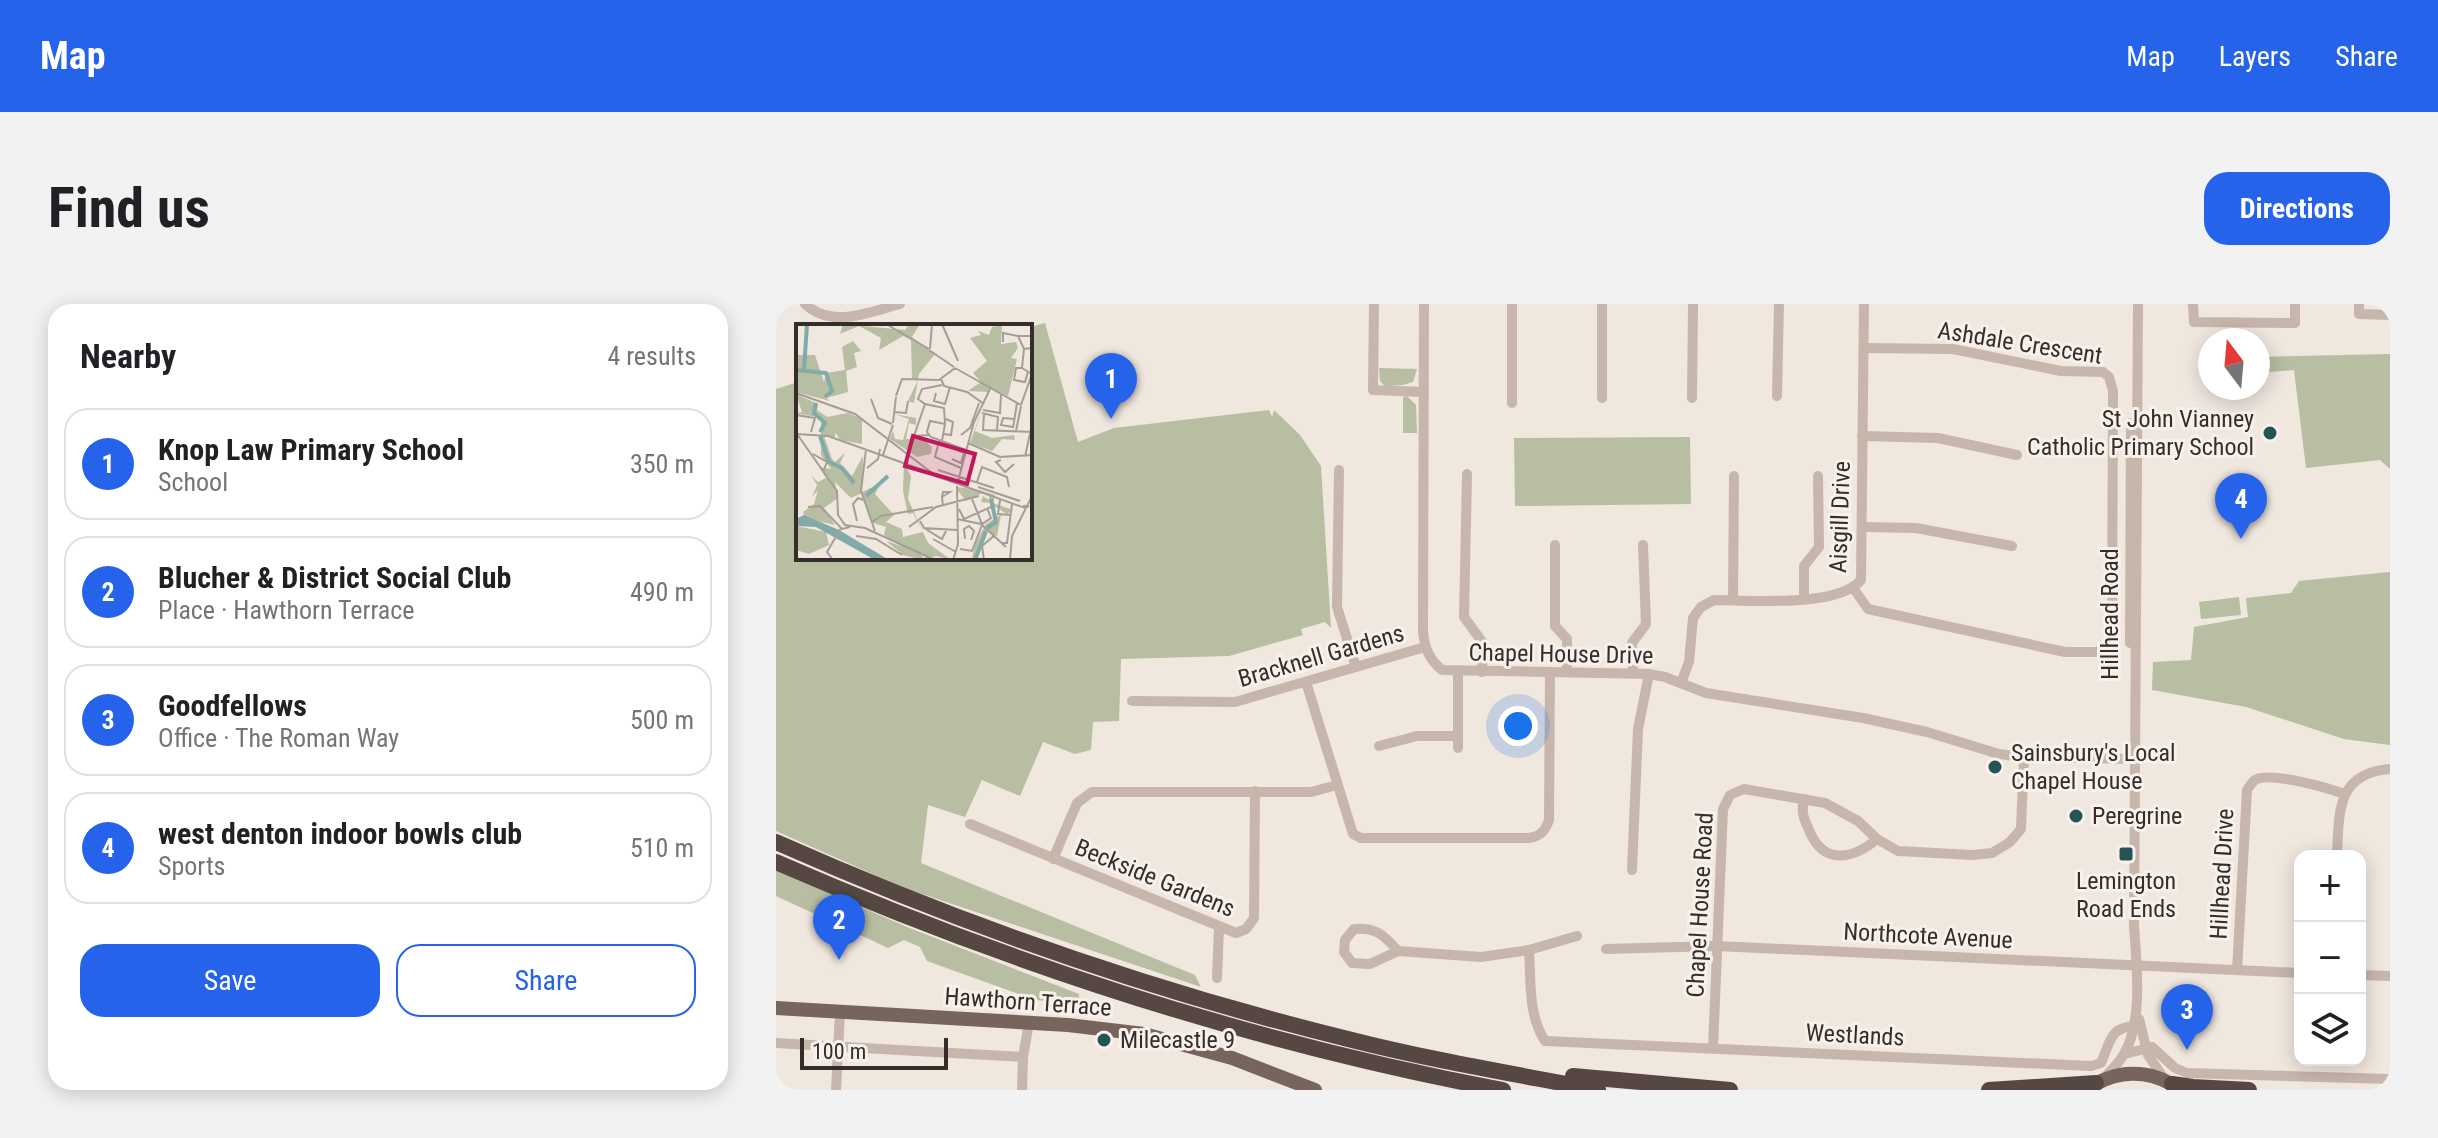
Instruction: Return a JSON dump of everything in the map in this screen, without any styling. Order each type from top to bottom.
[{"type":"highway","points":[[776,842],[904,897],[1075,960],[1193,998],[1350,1040],[1598,1090]]},
{"type":"highway","points":[[776,862],[987,948],[1185,1015],[1333,1054],[1503,1090]]},
{"type":"highway","points":[[1472,1066],[1730,1090]]},
{"type":"highway","points":[[1989,1090],[2095,1084]]},
{"type":"highway","points":[[2173,1085],[2249,1090]]},
{"type":"main road","name":"Hawthorn Terrace","points":[[776,1008],[1096,1027],[1144,1034],[1232,1058],[1315,1090]]},
{"type":"main road","points":[[2095,1084],[2140,1073],[2173,1085]]},
{"type":"street","points":[[805,304],[818,314],[832,317],[853,316],[898,304]]},
{"type":"street","points":[[1374,304],[1373,390],[1424,392]]},
{"type":"street","points":[[1424,304],[1425,647]]},
{"type":"street","points":[[1512,304],[1512,403]]},
{"type":"street","points":[[1602,304],[1602,398]]},
{"type":"street","points":[[1692,398],[1693,304]]},
{"type":"street","points":[[1777,396],[1779,304]]},
{"type":"street","name":"Aisgill Drive","points":[[1681,683],[1689,662],[1693,618],[1701,607],[1714,600],[1817,599],[1854,589],[1861,580],[1864,304]]},
{"type":"street","name":"Hillhead Road","points":[[2095,1084],[2125,1054],[2137,1026],[2131,304]]},
{"type":"street","name":"Hillhead Road","points":[[2134,758],[2138,304]]},
{"type":"street","points":[[2193,304],[2194,322],[2295,323],[2295,304]]},
{"type":"street","points":[[2359,304],[2359,314],[2390,315]]},
{"type":"street","name":"Ashdale Crescent","points":[[1854,589],[1868,609],[2017,643],[2065,652],[2097,652],[2109,645],[2112,639],[2113,391],[2109,377],[2103,372],[2061,371],[1953,349],[1864,348]]},
{"type":"street","points":[[1862,436],[1938,438],[2017,455]]},
{"type":"street","points":[[1339,470],[1337,607],[1356,667]]},
{"type":"street","points":[[1467,474],[1464,617],[1483,643],[1482,672]]},
{"type":"street","points":[[1733,600],[1734,476]]},
{"type":"street","points":[[1804,599],[1804,566],[1819,547],[1818,476]]},
{"type":"street","points":[[1862,527],[1916,528],[2012,546]]},
{"type":"street","points":[[1555,545],[1555,626],[1567,639],[1567,672]]},
{"type":"street","points":[[1633,672],[1632,643],[1646,624],[1643,545]]},
{"type":"street","name":"Chapel House Drive","points":[[1425,647],[1431,661],[1442,670],[1649,674],[1706,693],[1863,718],[1927,732],[1999,754],[2134,758]]},
{"type":"street","name":"Bracknell Gardens","points":[[1132,701],[1235,702],[1425,647]]},
{"type":"street","points":[[1458,672],[1458,748]]},
{"type":"street","points":[[1306,682],[1353,834],[1361,838],[1537,837],[1546,831],[1549,820],[1550,672]]},
{"type":"street","points":[[1632,870],[1638,729],[1649,674]]},
{"type":"street","points":[[1379,746],[1417,736],[1458,736]]},
{"type":"street","name":"Chapel House Road","points":[[1713,1048],[1723,809],[1730,795],[1744,789],[1805,799],[1841,809],[1877,839],[1898,851],[1973,855],[1992,853],[2010,842],[2021,829],[2024,757]]},
{"type":"street","points":[[2337,850],[2339,808],[2344,794],[2358,777],[2375,770],[2390,769]]},
{"type":"street","name":"Hillhead Drive","points":[[2237,970],[2247,790],[2253,780],[2263,777],[2326,787],[2344,794]]},
{"type":"street","name":"Beckside Gardens","points":[[1053,859],[1077,803],[1092,792],[1311,792],[1337,785]]},
{"type":"street","name":"Beckside Gardens","points":[[970,824],[1231,933],[1241,932],[1254,918],[1255,791]]},
{"type":"street","points":[[1805,799],[1802,814],[1815,845],[1826,854],[1853,855],[1877,839]]},
{"type":"street","points":[[1217,978],[1219,928]]},
{"type":"street","points":[[1398,951],[1387,938],[1369,928],[1354,929],[1345,940],[1344,952],[1352,963],[1370,964],[1398,951],[1481,957],[1529,950],[1577,936]]},
{"type":"street","name":"Northcote Avenue","points":[[1606,949],[1717,946],[2294,973]]},
{"type":"street","name":"Westlands","points":[[1529,950],[1533,1014],[1537,1029],[1545,1041],[2091,1066],[2101,1063],[2115,1031],[2124,1026],[2137,1026]]},
{"type":"street","points":[[2366,975],[2390,976]]},
{"type":"street","points":[[836,1090],[840,1012]]},
{"type":"street","points":[[1022,1090],[1023,1057],[1029,1023]]},
{"type":"street","name":"Hillhead Road","points":[[2137,1026],[2151,1062],[2173,1085]]},
{"type":"street","points":[[776,1043],[1023,1057]]},
{"type":"street","points":[[2125,1054],[2146,1046],[2155,1048],[2175,1068],[2187,1073],[2390,1079]]},
{"type":"green space","points":[[1045,323],[1078,442],[1114,428],[1269,410],[1272,417],[1274,410],[1300,435],[1321,466],[1331,628],[1325,622],[1301,629],[1303,635],[1229,656],[1121,659],[1119,721],[1093,722],[1091,750],[1075,754],[1043,742],[1020,796],[982,780],[965,817],[928,805],[921,863],[1195,975],[1201,987],[904,888],[776,831],[776,389],[796,383],[796,560],[1032,560],[1032,326]]},
{"type":"green space","points":[[2390,354],[2390,469],[2380,460],[2306,468],[2294,370],[2270,372],[2270,357]]},
{"type":"green space","points":[[1379,368],[1417,369],[1413,382],[1385,386],[1380,381]]},
{"type":"green space","points":[[1407,396],[1416,405],[1417,433],[1403,433],[1403,397]]},
{"type":"green space","points":[[1690,437],[1691,504],[1515,506],[1514,438]]},
{"type":"green space","points":[[2390,572],[2390,745],[2344,739],[2246,707],[2152,690],[2153,662],[2191,660],[2194,627],[2248,617],[2246,598],[2291,593],[2299,581]]},
{"type":"green space","points":[[2239,597],[2241,615],[2201,619],[2199,602]]},
{"type":"green space","points":[[776,870],[907,927],[1079,994],[1079,1004],[1035,1000],[927,961],[920,947],[904,940],[888,948],[776,896]]},
{"type":"place","name":"Knop Law Primary School","points":[[1111,419]]},
{"type":"place","name":"St John Vianney Catholic Primary School","points":[[2270,433]]},
{"type":"place","name":"west denton indoor bowls club","points":[[2241,539]]},
{"type":"place","name":"Sainsbury's Local Chapel House","points":[[1995,767]]},
{"type":"place","name":"Peregrine","points":[[2076,816]]},
{"type":"place","name":"Lemington Road Ends","points":[[2126,854]]},
{"type":"place","name":"Blucher & District Social Club","points":[[839,960]]},
{"type":"place","name":"Milecastle 9","points":[[1104,1040]]},
{"type":"place","name":"Goodfellows","points":[[2187,1050]]}]
